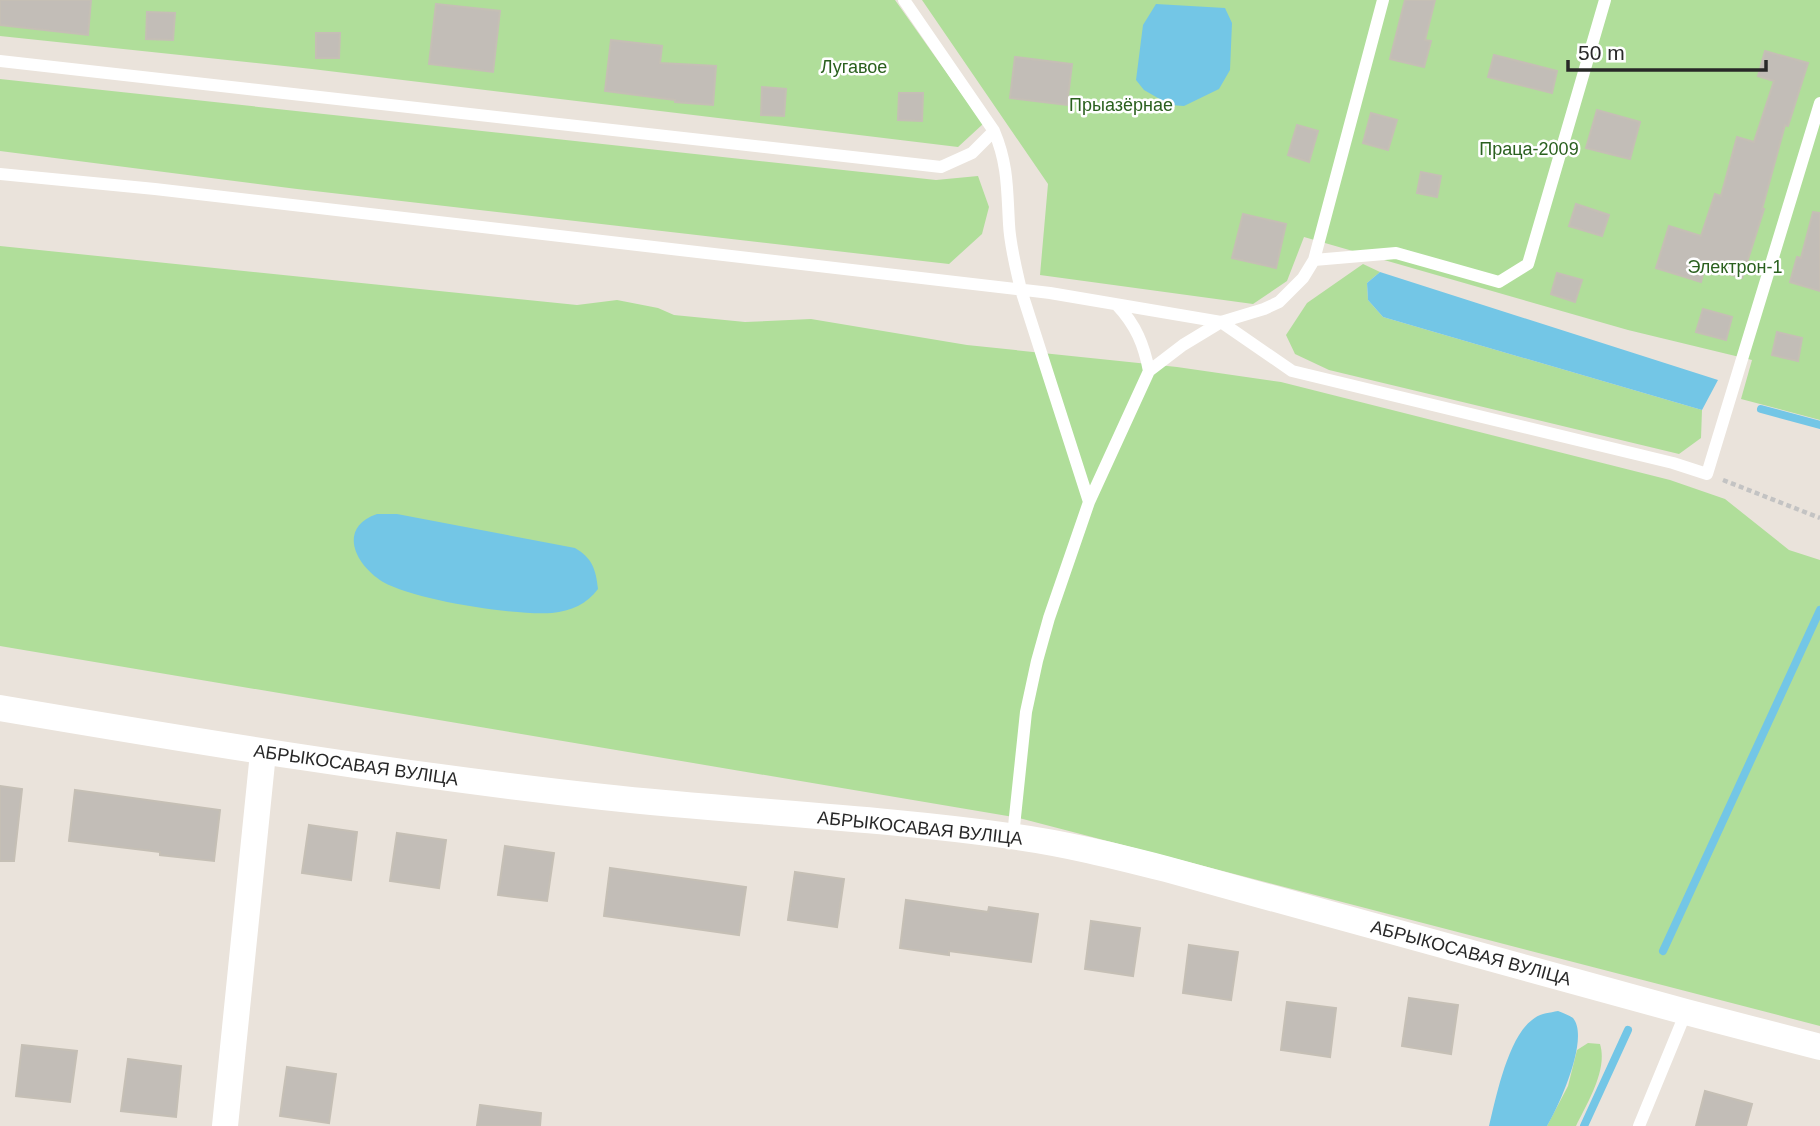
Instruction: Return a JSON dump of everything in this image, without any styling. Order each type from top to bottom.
[{"type":"street","name":"АБРЫКОСАВАЯ ВУЛІЦА","points":[[0,708],[263,752],[603,797],[1013,836],[1108,854],[1166,869],[1820,1047]]},
{"type":"street","points":[[225,1126],[263,752]]},
{"type":"lane","points":[[904,0],[994,131],[1003,153],[1007,175],[1009,226],[1021,290],[1089,502]]},
{"type":"lane","points":[[1013,836],[1026,712],[1037,661],[1089,502],[1149,371],[1183,345],[1221,322],[1279,302],[1291,292],[1314,260],[1382,0]]},
{"type":"lane","points":[[1314,260],[1396,253],[1499,282],[1528,264],[1605,0]]},
{"type":"lane","points":[[0,61],[942,167],[972,153],[994,131]]},
{"type":"lane","points":[[0,174],[155,189],[1021,290],[1221,322],[1292,371],[1673,463],[1707,474],[1820,103]]},
{"type":"lane","points":[[1117,305],[1127,315],[1141,338],[1149,371]]},
{"type":"lane","points":[[1639,1126],[1686,1012]]},
{"type":"path","points":[[1707,474],[1820,518]]},
{"type":"green space","name":"Лугавое","points":[[0,0],[895,0],[983,124],[958,147],[312,69],[0,36]]},
{"type":"green space","points":[[922,0],[1820,0],[1820,420],[1741,399],[1752,360],[1628,330],[1304,237],[1287,281],[1253,304],[1040,275],[1048,184]]},
{"type":"green space","points":[[0,79],[936,180],[978,176],[989,207],[982,234],[949,264],[297,189],[0,151]]},
{"type":"green space","points":[[0,246],[577,305],[617,300],[658,308],[674,315],[745,322],[811,319],[967,345],[1177,367],[1281,382],[1670,480],[1725,499],[1789,550],[1820,560],[1820,1026],[1019,818],[0,646]]},
{"type":"green space","points":[[1363,264],[1380,272],[1367,283],[1368,300],[1383,317],[1702,410],[1701,438],[1679,454],[1329,370],[1295,354],[1286,335],[1307,303]]},
{"type":"green space","points":[[1588,1043],[1600,1044],[1602,1054],[1599,1075],[1586,1107],[1576,1126],[1547,1126],[1568,1086],[1577,1050]]},
{"type":"water","points":[[1156,4],[1225,8],[1232,23],[1230,70],[1219,89],[1184,106],[1170,105],[1144,90],[1136,80],[1143,25]]},
{"type":"water","points":[[1380,272],[1718,380],[1702,410],[1383,317],[1368,300],[1367,283]]},
{"type":"water","points":[[377,514],[397,514],[575,548],[592,565],[598,589],[584,603],[566,611],[535,613],[441,601],[398,589],[373,575],[358,557],[354,547],[357,528]]},
{"type":"water","points":[[1558,1011],[1573,1018],[1578,1040],[1571,1072],[1547,1126],[1489,1126],[1504,1069],[1516,1040],[1535,1018]]},
{"type":"building","points":[[0,0],[91,0],[88,35],[0,25]]},
{"type":"building","points":[[1405,0],[1435,0],[1425,40],[1431,41],[1424,67],[1390,59]]},
{"type":"building","points":[[436,4],[500,11],[493,72],[429,64]]},
{"type":"building","points":[[147,12],[175,13],[173,40],[146,39]]},
{"type":"building","points":[[316,33],[340,33],[339,58],[316,58]]},
{"type":"building","points":[[611,40],[662,46],[660,63],[716,66],[713,105],[605,91]]},
{"type":"building","points":[[1765,51],[1808,63],[1788,126],[1785,125],[1764,209],[1742,278],[1705,267],[1701,282],[1656,268],[1669,226],[1701,236],[1715,194],[1721,196],[1737,137],[1754,142],[1774,81],[1758,76]]},
{"type":"building","points":[[1494,55],[1557,71],[1552,93],[1488,77]]},
{"type":"building","points":[[1015,57],[1072,64],[1067,105],[1010,98]]},
{"type":"building","points":[[762,87],[786,89],[784,116],[761,115]]},
{"type":"building","points":[[899,93],[923,93],[922,121],[898,120]]},
{"type":"building","points":[[1597,110],[1640,122],[1630,159],[1586,148]]},
{"type":"building","points":[[1371,113],[1397,120],[1388,150],[1363,143]]},
{"type":"building","points":[[1297,125],[1318,131],[1309,162],[1288,155]]},
{"type":"building","points":[[1421,172],[1441,176],[1437,197],[1417,193]]},
{"type":"building","points":[[1576,204],[1609,215],[1602,236],[1569,226]]},
{"type":"building","points":[[1813,212],[1820,213],[1820,291],[1790,282],[1797,257],[1801,258]]},
{"type":"building","points":[[1243,214],[1286,224],[1276,268],[1232,258]]},
{"type":"building","points":[[1557,273],[1582,280],[1575,302],[1551,294]]},
{"type":"building","points":[[1703,309],[1732,317],[1726,340],[1696,332]]},
{"type":"building","points":[[1777,332],[1802,338],[1798,361],[1772,355]]},
{"type":"building","points":[[0,786],[22,789],[14,861],[0,861]]},
{"type":"building","points":[[75,790],[220,810],[214,861],[69,841]]},
{"type":"building","points":[[309,825],[357,832],[351,880],[302,873]]},
{"type":"building","points":[[397,833],[446,840],[439,888],[390,881]]},
{"type":"building","points":[[505,846],[554,853],[547,901],[498,895]]},
{"type":"building","points":[[610,868],[746,887],[739,935],[604,916]]},
{"type":"building","points":[[795,872],[844,879],[837,927],[788,920]]},
{"type":"building","points":[[906,900],[988,912],[989,907],[1038,914],[1031,962],[949,951],[949,955],[900,948]]},
{"type":"building","points":[[1091,921],[1140,928],[1133,976],[1085,969]]},
{"type":"building","points":[[1189,945],[1238,952],[1231,1000],[1183,993]]},
{"type":"building","points":[[1409,998],[1458,1005],[1451,1054],[1402,1046]]},
{"type":"building","points":[[1287,1002],[1336,1008],[1330,1057],[1281,1050]]},
{"type":"building","points":[[22,1045],[77,1051],[70,1102],[16,1096]]},
{"type":"building","points":[[128,1059],[181,1066],[176,1117],[121,1111]]},
{"type":"building","points":[[287,1067],[336,1074],[329,1123],[280,1116]]},
{"type":"building","points":[[1705,1091],[1752,1104],[1746,1126],[1696,1126]]},
{"type":"building","points":[[480,1105],[541,1113],[540,1126],[477,1126]]},
{"type":"waterway","points":[[1761,409],[1820,425]]},
{"type":"waterway","points":[[1663,951],[1820,610]]},
{"type":"waterway","points":[[1584,1126],[1628,1030]]},
{"type":"park label","name":"Прыазёрнае","points":[[1121,105]]},
{"type":"park label","name":"Праца-2009","points":[[1529,149]]},
{"type":"park label","name":"Электрон-1","points":[[1735,267]]}]
